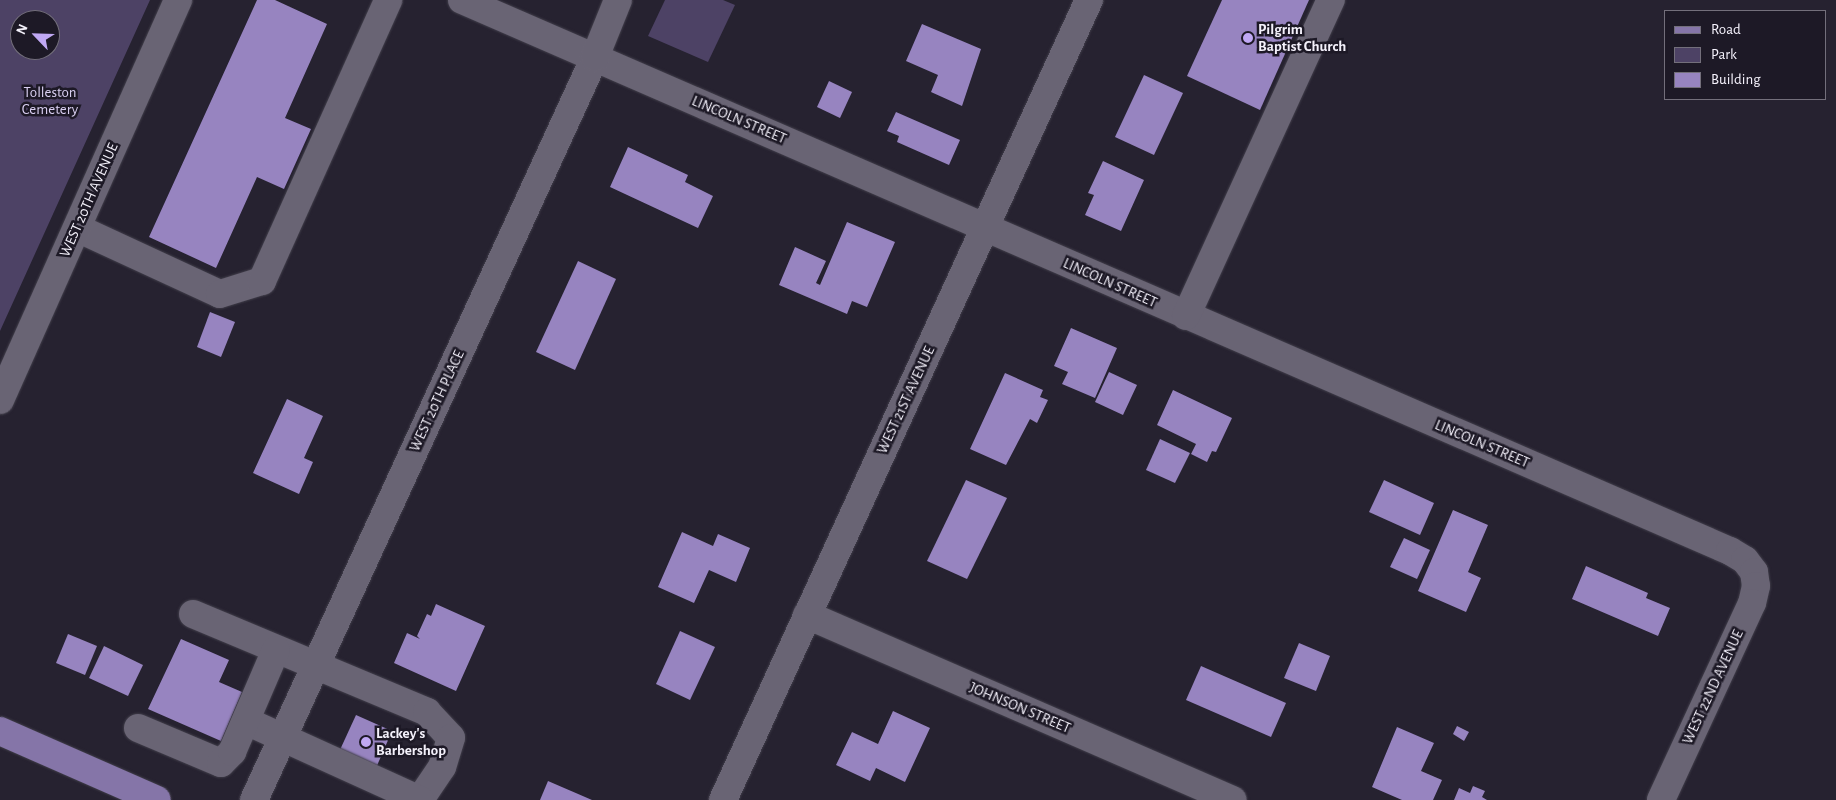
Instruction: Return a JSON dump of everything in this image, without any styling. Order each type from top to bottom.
[{"type":"main road","points":[[0,731],[157,800]]},
{"type":"street","name":"WEST 20TH AVENUE","points":[[0,400],[178,0]]},
{"type":"street","points":[[77,228],[220,294],[262,280],[388,0]]},
{"type":"street","name":"LINCOLN STREET","points":[[462,0],[1730,551],[1745,560],[1754,572]]},
{"type":"street","name":"WEST 20TH PLACE","points":[[254,800],[595,57],[618,0]]},
{"type":"street","name":"WEST 21ST AVENUE","points":[[723,800],[1088,0]]},
{"type":"street","points":[[1186,316],[1331,0]]},
{"type":"street","name":"WEST 22ND AVENUE","points":[[1661,800],[1752,603],[1756,586],[1754,572]]},
{"type":"street","points":[[193,614],[315,667],[427,712],[451,738],[442,767],[420,800],[246,721]]},
{"type":"street","name":"JOHNSON STREET","points":[[807,615],[1233,800]]},
{"type":"street","points":[[138,728],[221,763],[232,752],[276,650]]},
{"type":"green space","name":"Tolleston Cemetery","points":[[0,0],[150,0],[0,331]]},
{"type":"green space","points":[[665,0],[723,0],[735,5],[708,62],[648,36]]},
{"type":"building","points":[[257,0],[275,0],[327,24],[285,118],[311,129],[284,189],[257,177],[216,268],[149,237]]},
{"type":"building","name":"Pilgrim Baptist Church","points":[[1222,0],[1309,0],[1260,110],[1187,76]]},
{"type":"building","points":[[922,24],[981,49],[962,106],[931,92],[938,75],[906,61]]},
{"type":"building","points":[[1144,75],[1183,93],[1154,155],[1115,137]]},
{"type":"building","points":[[829,81],[852,92],[840,118],[817,107]]},
{"type":"building","points":[[896,112],[960,140],[949,165],[897,142],[899,136],[887,131]]},
{"type":"building","points":[[628,147],[688,175],[685,182],[713,196],[698,228],[610,187]]},
{"type":"building","points":[[1103,161],[1144,180],[1121,231],[1085,215],[1094,195],[1088,193]]},
{"type":"building","points":[[847,222],[895,242],[867,307],[852,301],[847,314],[779,285],[795,247],[826,261],[816,283],[820,285]]},
{"type":"building","points":[[578,261],[616,279],[575,370],[536,352]]},
{"type":"building","points":[[210,312],[235,322],[221,357],[197,347]]},
{"type":"building","points":[[1071,328],[1117,348],[1095,398],[1062,384],[1068,372],[1054,366]]},
{"type":"building","points":[[1109,372],[1137,385],[1123,415],[1095,402]]},
{"type":"building","points":[[1005,373],[1043,390],[1040,397],[1048,400],[1037,423],[1030,419],[1006,465],[970,449]]},
{"type":"building","points":[[1173,390],[1232,418],[1216,452],[1212,451],[1207,462],[1191,454],[1196,444],[1157,425]]},
{"type":"building","points":[[287,399],[323,416],[304,458],[313,462],[299,494],[253,473]]},
{"type":"building","points":[[1160,439],[1190,453],[1175,483],[1146,470]]},
{"type":"building","points":[[966,480],[1007,498],[967,579],[927,561]]},
{"type":"building","points":[[1384,480],[1434,503],[1420,535],[1369,512]]},
{"type":"building","points":[[1453,510],[1488,525],[1468,572],[1481,578],[1466,612],[1418,591]]},
{"type":"building","points":[[682,532],[713,546],[718,534],[750,548],[736,582],[709,570],[694,603],[658,587]]},
{"type":"building","points":[[1404,538],[1430,550],[1417,579],[1390,567]]},
{"type":"building","points":[[1586,566],[1648,593],[1646,598],[1670,608],[1658,636],[1572,599]]},
{"type":"building","points":[[436,604],[485,626],[456,691],[394,663],[407,633],[420,639],[417,636],[427,614],[431,616]]},
{"type":"building","points":[[680,631],[715,647],[690,700],[656,684]]},
{"type":"building","points":[[68,634],[97,646],[85,675],[56,663]]},
{"type":"building","points":[[181,639],[229,660],[219,682],[242,692],[221,741],[148,709]]},
{"type":"building","points":[[1299,643],[1330,656],[1316,691],[1284,678]]},
{"type":"building","points":[[104,646],[143,665],[128,696],[89,678]]},
{"type":"building","points":[[1201,666],[1286,703],[1271,737],[1186,700]]},
{"type":"building","points":[[893,711],[930,728],[905,782],[876,768],[870,781],[836,765],[852,732],[878,744]]},
{"type":"building","name":"Lackey's Barbershop","points":[[356,715],[392,731],[376,768],[339,752]]},
{"type":"building","points":[[1457,726],[1469,732],[1464,741],[1453,734]]},
{"type":"building","points":[[1397,727],[1434,743],[1421,771],[1442,780],[1433,800],[1402,800],[1372,787]]},
{"type":"building","points":[[548,781],[592,800],[540,800]]},
{"type":"building","points":[[1473,786],[1485,791],[1482,797],[1487,800],[1454,800],[1459,788],[1470,793]]},
{"type":"place","name":"Pilgrim Baptist Church","points":[[1248,38]]},
{"type":"place","name":"Lackey's Barbershop","points":[[366,742]]}]
